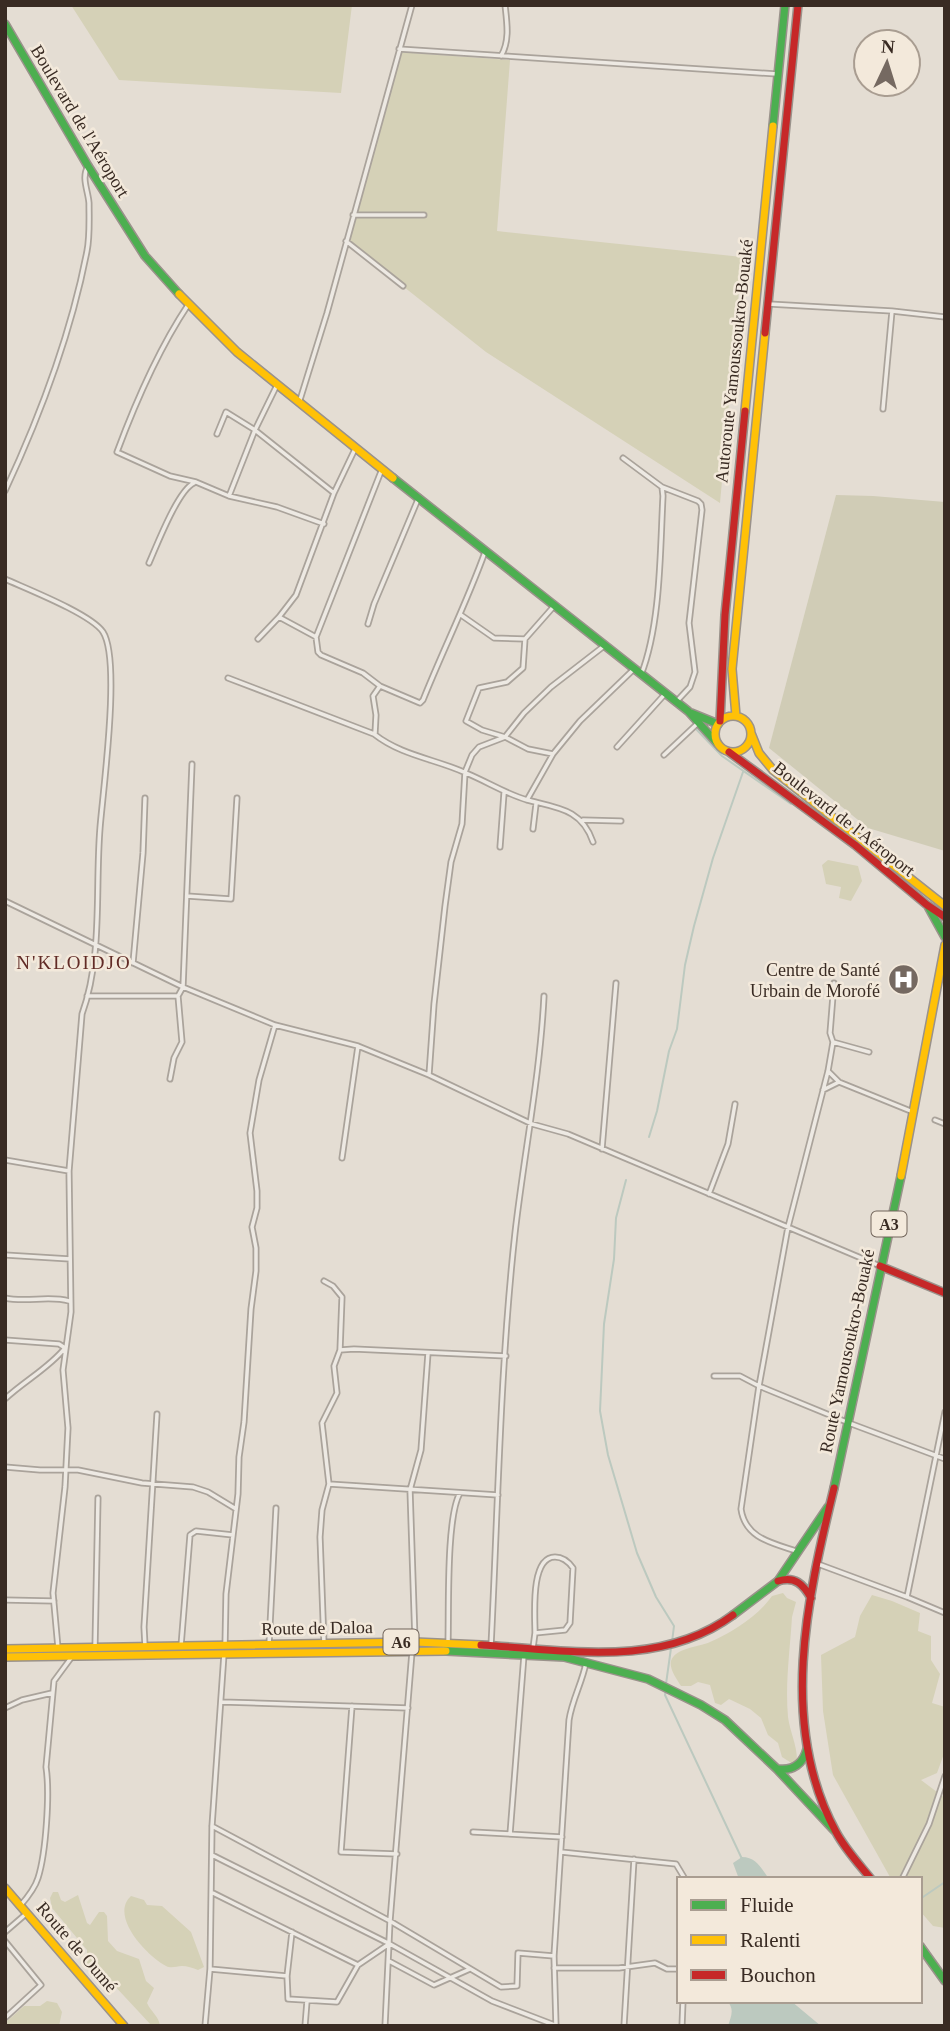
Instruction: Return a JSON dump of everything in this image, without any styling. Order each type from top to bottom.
[{"type":"main road","name":"Autoroute Yamoussoukro-Bouaké","points":[[719,722],[725,615],[785,5]]},
{"type":"main road","name":"Autoroute Yamoussoukro-Bouaké","points":[[736,716],[732,669],[798,5]]},
{"type":"main road","name":"Boulevard de l'Aéroport","points":[[5,24],[129,233],[162,277],[188,305],[237,352],[299,404],[688,711]]},
{"type":"main road","points":[[688,711],[719,722]]},
{"type":"main road","points":[[688,711],[717,743],[729,752],[744,748],[751,733],[746,722],[736,716],[719,722],[715,732],[717,743]]},
{"type":"main road","name":"Boulevard de l'Aéroport","points":[[751,733],[757,754],[773,770],[945,906]]},
{"type":"main road","name":"Boulevard de l'Aéroport","points":[[729,752],[855,845],[926,905],[945,917]]},
{"type":"main road","points":[[930,895],[945,895]]},
{"type":"main road","points":[[926,905],[945,937]]},
{"type":"main road","name":"Route Yamousoukro-Bouaké","points":[[811,1599],[943,966],[945,945]]},
{"type":"main road","points":[[880,1266],[945,1293]]},
{"type":"main road","name":"A6","points":[[778,1581],[831,1503]]},
{"type":"main road","points":[[778,1581],[787,1578],[798,1580],[811,1599]]},
{"type":"main road","name":"Route de Daloa","points":[[5,1657],[448,1643],[587,1651],[637,1651],[672,1645],[725,1621],[778,1581]]},
{"type":"main road","name":"A3","points":[[811,1599],[802,1677],[807,1748],[835,1832],[869,1877]]},
{"type":"main road","name":"Route de Daloa","points":[[5,1649],[181,1646],[224,1650],[269,1645],[324,1644],[413,1646],[586,1661]]},
{"type":"main road","points":[[586,1661],[587,1651]]},
{"type":"main road","name":"A6","points":[[586,1661],[648,1679],[725,1720],[777,1769],[835,1832]]},
{"type":"main road","points":[[777,1769],[789,1769],[799,1764],[806,1756],[807,1748]]},
{"type":"main road","name":"Route de Oumé","points":[[5,1888],[124,2026]]},
{"type":"main road","points":[[922,1949],[945,1980]]},
{"type":"street","points":[[299,404],[412,5]]},
{"type":"street","points":[[501,56],[506,47],[505,5]]},
{"type":"street","points":[[399,49],[779,74]]},
{"type":"street","points":[[5,491],[27,445],[72,314],[87,248],[89,200],[84,172],[88,166]]},
{"type":"street","points":[[353,215],[424,215]]},
{"type":"street","points":[[346,241],[403,286]]},
{"type":"street","points":[[769,304],[945,317]]},
{"type":"street","points":[[188,305],[138,398],[117,452],[170,476],[324,524]]},
{"type":"street","points":[[883,409],[892,311]]},
{"type":"street","points":[[229,496],[255,430],[277,385]]},
{"type":"street","points":[[217,434],[226,412],[255,430],[334,493]]},
{"type":"street","points":[[258,639],[296,595],[334,493],[356,447]]},
{"type":"street","points":[[622,458],[662,487],[701,504],[689,623],[695,672],[690,687],[676,702]]},
{"type":"street","points":[[382,469],[316,637],[321,655],[363,673],[380,686],[420,703],[444,646],[461,615],[486,550]]},
{"type":"street","points":[[149,563],[187,486],[196,482]]},
{"type":"street","points":[[527,800],[554,754],[580,721],[637,672],[650,647],[661,536],[662,487]]},
{"type":"street","points":[[368,624],[419,498]]},
{"type":"street","points":[[5,579],[87,617],[100,628],[110,647],[110,718],[100,831],[95,945],[88,996],[82,1014],[69,1171],[69,1335],[63,1370],[68,1428],[55,1560],[54,1601],[58,1648]]},
{"type":"street","points":[[554,754],[528,749],[466,721],[479,688],[507,682],[523,668],[525,639],[555,606]]},
{"type":"street","points":[[461,615],[494,638],[525,639]]},
{"type":"street","points":[[279,617],[316,637]]},
{"type":"street","points":[[429,1075],[445,906],[451,862],[462,824],[466,772],[472,755],[479,747],[505,737],[524,713],[551,687],[604,646]]},
{"type":"street","points":[[228,678],[374,734],[388,745],[466,772],[504,793],[569,812],[581,820],[593,842]]},
{"type":"street","points":[[374,734],[376,715],[373,696],[380,686]]},
{"type":"street","points":[[617,747],[665,694]]},
{"type":"street","points":[[664,755],[698,723]]},
{"type":"street","points":[[170,1079],[174,1058],[181,1042],[178,996],[183,987],[192,764]]},
{"type":"street","points":[[500,847],[504,793]]},
{"type":"street","points":[[133,963],[144,853],[145,798]]},
{"type":"street","points":[[187,896],[231,899],[237,798]]},
{"type":"street","points":[[533,829],[537,803]]},
{"type":"street","points":[[581,820],[621,821]]},
{"type":"street","points":[[5,901],[183,987],[275,1025],[358,1046],[429,1075],[532,1124],[568,1134],[880,1266]]},
{"type":"street","points":[[798,1551],[768,1542],[743,1524],[741,1509],[759,1386],[788,1227],[828,1071],[833,1042],[830,1033],[834,982]]},
{"type":"street","points":[[602,1149],[616,983]]},
{"type":"street","points":[[88,996],[178,996]]},
{"type":"street","points":[[491,1646],[515,1233],[532,1124],[544,996]]},
{"type":"street","points":[[205,2026],[213,1893],[212,1826],[222,1702],[226,1594],[236,1508],[256,1263],[252,1227],[257,1208],[257,1191],[250,1133],[258,1080],[275,1025]]},
{"type":"street","points":[[833,1042],[869,1052]]},
{"type":"street","points":[[342,1158],[358,1046]]},
{"type":"street","points":[[828,1071],[839,1082],[913,1112]]},
{"type":"street","points":[[823,1090],[839,1082]]},
{"type":"street","points":[[709,1194],[728,1143],[735,1104]]},
{"type":"street","points":[[935,1121],[945,1125]]},
{"type":"street","points":[[5,1160],[69,1171]]},
{"type":"street","points":[[5,1255],[70,1259]]},
{"type":"street","points":[[324,1281],[333,1286],[342,1297],[340,1350],[334,1366],[337,1393],[322,1423],[329,1484],[322,1510],[320,1537],[324,1644]]},
{"type":"street","points":[[5,1298],[23,1301],[59,1298],[70,1301]]},
{"type":"street","points":[[5,1340],[59,1344],[65,1348]]},
{"type":"street","points":[[5,1399],[65,1348]]},
{"type":"street","points":[[340,1350],[506,1356]]},
{"type":"street","points":[[385,2026],[390,1921],[413,1646],[410,1490],[421,1450],[428,1353]]},
{"type":"street","points":[[714,1376],[740,1376],[849,1423],[945,1459]]},
{"type":"street","points":[[907,1597],[945,1412]]},
{"type":"street","points":[[145,1646],[157,1414]]},
{"type":"street","points":[[5,1467],[40,1471],[66,1468],[193,1487],[236,1508]]},
{"type":"street","points":[[329,1484],[499,1495]]},
{"type":"street","points":[[448,1643],[452,1524],[456,1500],[460,1493]]},
{"type":"street","points":[[95,1647],[98,1498]]},
{"type":"street","points":[[269,1645],[276,1508]]},
{"type":"street","points":[[181,1646],[190,1535],[196,1531],[233,1535]]},
{"type":"street","points":[[533,1648],[537,1571],[549,1558],[557,1556],[573,1568],[570,1623],[565,1630],[535,1633]]},
{"type":"street","points":[[818,1564],[945,1613]]},
{"type":"street","points":[[5,1600],[54,1601]]},
{"type":"street","points":[[510,1834],[524,1655]]},
{"type":"street","points":[[20,1906],[38,1877],[44,1841],[52,1693],[57,1674],[73,1656]]},
{"type":"street","points":[[212,1855],[390,1944],[492,2001],[556,2026],[554,1956],[569,1720],[571,1703],[580,1688],[586,1661]]},
{"type":"street","points":[[5,1708],[22,1700],[52,1693]]},
{"type":"street","points":[[222,1702],[408,1708]]},
{"type":"street","points":[[352,1706],[341,1852],[397,1854]]},
{"type":"street","points":[[903,1877],[929,1824],[945,1776]]},
{"type":"street","points":[[212,1826],[390,1921],[501,1987],[517,1986],[518,1953],[554,1956]]},
{"type":"street","points":[[473,1832],[562,1837]]},
{"type":"street","points":[[561,1852],[677,1864],[684,1877]]},
{"type":"street","points":[[624,2026],[634,1859]]},
{"type":"street","points":[[213,1893],[358,1965]]},
{"type":"street","points":[[5,1931],[27,1913]]},
{"type":"street","points":[[292,1932],[287,1976],[288,2000],[337,2002],[358,1965],[390,1944]]},
{"type":"street","points":[[5,1941],[41,1985],[5,2018]]},
{"type":"street","points":[[389,1961],[434,1985],[470,1969]]},
{"type":"street","points":[[554,1968],[619,1968],[655,1962],[667,1969],[677,1969]]},
{"type":"street","points":[[210,1969],[287,1976]]},
{"type":"street","points":[[305,2026],[307,2001]]},
{"type":"street","points":[[682,2026],[683,2003]]},
{"type":"shaded area","points":[[71,5],[352,5],[341,93],[119,80]]},
{"type":"shaded area","points":[[398,52],[510,60],[497,231],[742,257],[720,503],[486,352],[346,241],[353,216],[425,217],[354,214]]},
{"type":"shaded area","points":[[836,495],[945,502],[945,851],[868,828],[769,748]]},
{"type":"shaded area","points":[[828,860],[858,866],[862,881],[851,901],[839,898],[841,887],[826,884],[822,865]]},
{"type":"shaded area","points":[[783,1593],[796,1602],[792,1617],[787,1692],[788,1717],[797,1754],[797,1760],[793,1764],[782,1757],[778,1743],[768,1735],[761,1718],[750,1709],[729,1699],[721,1705],[715,1703],[710,1685],[698,1682],[691,1686],[681,1686],[671,1664],[677,1653],[727,1633],[752,1617],[772,1596]]},
{"type":"shaded area","points":[[872,1595],[920,1613],[918,1631],[931,1636],[931,1660],[940,1674],[932,1703],[945,1707],[945,1751],[937,1773],[921,1780],[945,1798],[945,1928],[933,1926],[922,1913],[922,1877],[890,1877],[833,1775],[823,1711],[821,1655],[855,1637],[860,1616]]},
{"type":"shaded area","points":[[747,1857],[755,1861],[768,1877],[738,1877],[733,1863]]},
{"type":"shaded area","points":[[53,1892],[58,1892],[61,1900],[65,1902],[78,1895],[90,1925],[99,1912],[104,1912],[107,1916],[108,1941],[117,1951],[139,1959],[146,1981],[154,1988],[147,2003],[160,2026],[152,2026],[98,1968],[94,1971],[87,1964],[87,1950],[52,1908],[50,1898]]},
{"type":"shaded area","points":[[131,1896],[144,1900],[147,1905],[162,1906],[191,1932],[204,1967],[198,1970],[184,1966],[168,1967],[149,1954],[127,1924],[125,1904]]},
{"type":"shaded area","points":[[47,2001],[57,2003],[62,2012],[59,2026],[5,2026],[24,2006],[40,2006]]},
{"type":"shaded area","points":[[793,2003],[821,2026],[728,2026],[732,2010],[729,2004]]},
{"type":"waterway","points":[[695,728],[722,756],[791,804]]},
{"type":"waterway","points":[[649,1137],[669,1051],[677,1029],[685,965],[694,926],[713,858],[743,772]]},
{"type":"waterway","points":[[626,1180],[616,1218],[614,1259],[604,1324],[600,1411],[608,1455],[637,1553],[656,1597],[674,1626],[672,1642]]},
{"type":"waterway","points":[[666,1684],[671,1648]]},
{"type":"waterway","points":[[666,1689],[665,1695],[742,1859]]},
{"type":"waterway","points":[[922,1898],[945,1882]]},
{"type":"traffic: fast","points":[[773,126],[785,5]]},
{"type":"traffic: fast","points":[[5,24],[88,166],[145,256],[179,294]]},
{"type":"traffic: fast","points":[[393,478],[688,711],[717,743]]},
{"type":"traffic: fast","points":[[691,713],[718,724]]},
{"type":"traffic: fast","points":[[929,908],[945,937]]},
{"type":"traffic: fast","points":[[834,1488],[901,1176]]},
{"type":"traffic: fast","points":[[733,1615],[778,1581],[828,1507]]},
{"type":"traffic: fast","points":[[446,1651],[564,1657],[648,1679],[725,1720],[777,1769],[834,1830]]},
{"type":"traffic: fast","points":[[778,1769],[797,1765],[807,1749]]},
{"type":"traffic: fast","points":[[922,1949],[945,1981]]},
{"type":"traffic: slow","points":[[745,411],[773,126]]},
{"type":"traffic: slow","points":[[179,294],[237,352],[393,478]]},
{"type":"traffic: slow","points":[[736,716],[732,669],[765,333]]},
{"type":"traffic: slow","points":[[733,716],[746,721],[751,734],[746,747],[733,752],[720,747],[715,734],[720,721],[733,716]]},
{"type":"traffic: slow","points":[[751,733],[759,753],[773,770],[945,906]]},
{"type":"traffic: slow","points":[[901,1176],[945,945]]},
{"type":"traffic: slow","points":[[5,1649],[415,1642],[481,1645]]},
{"type":"traffic: slow","points":[[5,1657],[446,1651]]},
{"type":"traffic: slow","points":[[5,1888],[124,2026]]},
{"type":"traffic: jam","points":[[765,333],[798,5]]},
{"type":"traffic: jam","points":[[720,721],[725,615],[745,411]]},
{"type":"traffic: jam","points":[[729,752],[855,845],[945,917]]},
{"type":"traffic: jam","points":[[880,1266],[945,1293]]},
{"type":"traffic: jam","points":[[834,1488],[807,1617],[803,1705],[807,1749],[818,1791],[836,1832],[869,1877]]},
{"type":"traffic: jam","points":[[778,1581],[798,1582],[811,1598]]},
{"type":"traffic: jam","points":[[481,1645],[579,1652],[644,1650],[705,1632],[733,1615]]},
{"type":"place","name":"Centre de Santé Urbain de Morofé","points":[[903,980]]},
{"type":"district","name":"N'KLOIDJO","points":[[74,962]]}]
